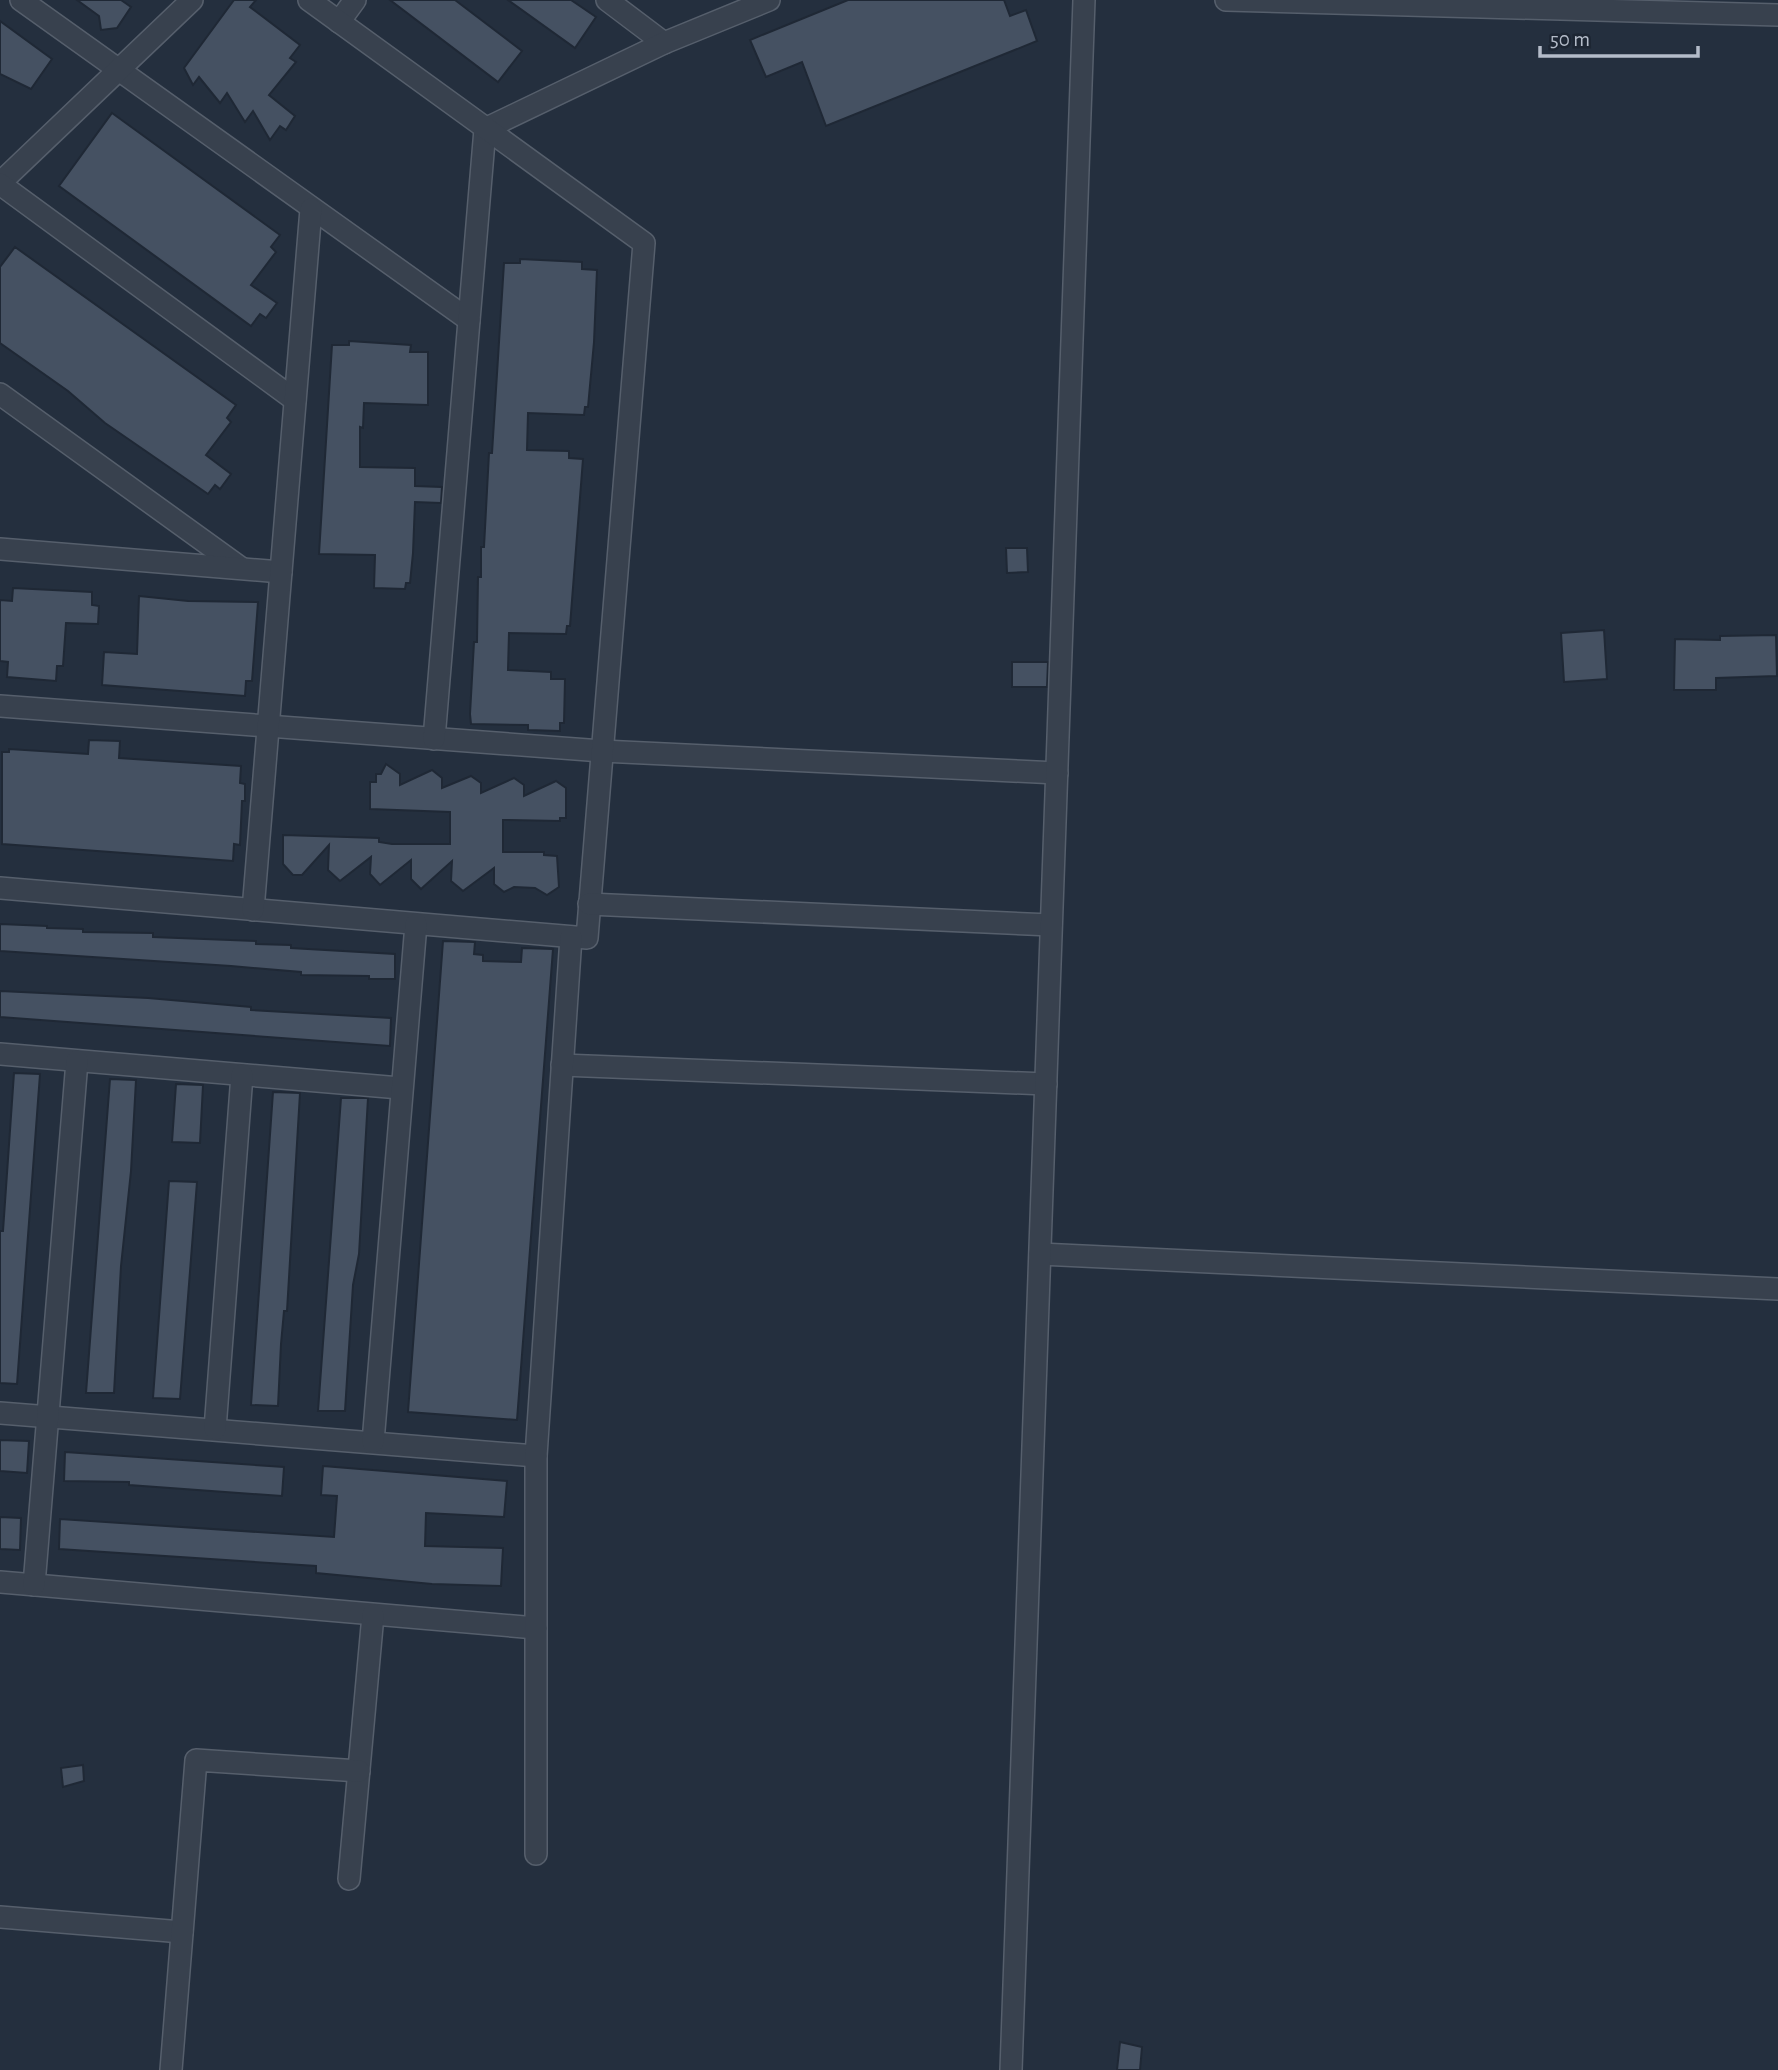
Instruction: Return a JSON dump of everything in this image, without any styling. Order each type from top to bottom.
[{"type":"street","points":[[21,0],[469,320]]},
{"type":"street","points":[[192,0],[0,183],[295,400]]},
{"type":"street","points":[[0,888],[587,938],[645,243],[309,0]]},
{"type":"street","points":[[339,22],[355,0]]},
{"type":"street","points":[[607,0],[664,43]]},
{"type":"street","points":[[485,129],[664,43],[769,0]]},
{"type":"street","points":[[1012,2070],[1084,0]]},
{"type":"street","points":[[1226,0],[1739,7],[1778,15]]},
{"type":"street","points":[[434,739],[485,129]]},
{"type":"street","points":[[253,910],[311,209]]},
{"type":"street","points":[[0,394],[241,568]]},
{"type":"street","points":[[0,549],[281,572]]},
{"type":"street","points":[[0,706],[602,751],[1057,773]]},
{"type":"street","points":[[590,904],[1051,925]]},
{"type":"street","points":[[373,1442],[400,1088],[416,924]]},
{"type":"street","points":[[536,1854],[536,1456],[571,937]]},
{"type":"street","points":[[0,1054],[400,1088]]},
{"type":"street","points":[[34,1585],[78,1061]]},
{"type":"street","points":[[562,1065],[1046,1084]]},
{"type":"street","points":[[215,1430],[242,1075]]},
{"type":"street","points":[[1040,1254],[1778,1289]]},
{"type":"street","points":[[0,1413],[536,1456]]},
{"type":"street","points":[[0,1582],[536,1628]]},
{"type":"street","points":[[349,1879],[373,1615]]},
{"type":"street","points":[[170,2070],[196,1760],[359,1771]]},
{"type":"street","points":[[0,1916],[182,1931]]},
{"type":"building","points":[[77,0],[121,0],[131,7],[117,28],[101,30],[99,16]]},
{"type":"building","points":[[234,0],[256,0],[250,7],[300,45],[290,58],[296,62],[269,95],[295,116],[286,130],[280,126],[270,140],[253,111],[245,122],[227,93],[220,103],[199,77],[193,85],[184,68]]},
{"type":"building","points":[[390,0],[455,0],[522,51],[498,82]]},
{"type":"building","points":[[508,0],[571,0],[596,17],[575,48]]},
{"type":"building","points":[[848,0],[1004,0],[1010,16],[1026,10],[1037,41],[826,126],[802,62],[766,77],[750,40]]},
{"type":"building","points":[[0,21],[52,59],[31,89],[0,74]]},
{"type":"building","points":[[112,113],[280,235],[271,247],[276,252],[251,285],[277,303],[266,318],[260,314],[251,326],[59,186]]},
{"type":"building","points":[[15,247],[236,405],[227,418],[231,422],[206,455],[231,474],[220,489],[215,485],[208,494],[105,423],[68,391],[0,343],[0,267]]},
{"type":"building","points":[[520,259],[582,262],[582,269],[597,270],[588,407],[585,407],[584,415],[528,413],[527,450],[569,451],[569,458],[583,459],[570,626],[567,626],[566,634],[509,633],[508,670],[551,672],[551,679],[565,679],[564,723],[560,723],[560,731],[528,730],[528,725],[471,724],[470,714],[474,642],[477,642],[478,577],[481,577],[481,547],[484,547],[489,453],[492,453],[504,263],[520,263]]},
{"type":"building","points":[[349,341],[411,345],[410,352],[428,352],[428,405],[364,403],[363,428],[360,427],[360,467],[415,468],[415,486],[442,487],[441,503],[415,502],[410,583],[406,583],[405,589],[374,588],[375,555],[319,554],[332,345],[349,345]]},
{"type":"building","points":[[1006,548],[1027,548],[1028,572],[1007,573]]},
{"type":"building","points":[[13,588],[92,592],[92,605],[99,606],[98,624],[66,623],[63,666],[57,666],[56,681],[7,677],[8,662],[0,661],[0,600],[12,601]]},
{"type":"building","points":[[139,596],[188,601],[258,602],[252,681],[246,681],[245,696],[102,685],[104,652],[137,654]]},
{"type":"building","points":[[1604,630],[1607,679],[1564,682],[1561,633]]},
{"type":"building","points":[[1776,635],[1777,676],[1716,678],[1716,690],[1674,690],[1675,639],[1720,640],[1720,636]]},
{"type":"building","points":[[1012,662],[1048,662],[1047,687],[1012,687]]},
{"type":"building","points":[[89,740],[120,741],[119,758],[241,766],[240,783],[245,784],[245,801],[242,801],[240,845],[234,844],[233,861],[2,844],[2,752],[9,752],[9,749],[88,754]]},
{"type":"building","points":[[386,764],[400,774],[400,785],[432,770],[442,778],[442,788],[471,776],[481,783],[481,793],[514,778],[524,785],[524,796],[556,781],[566,788],[566,818],[560,818],[560,821],[503,820],[503,852],[544,852],[544,855],[557,856],[559,887],[547,895],[535,888],[514,887],[504,892],[494,884],[494,868],[463,891],[451,881],[452,861],[421,889],[411,879],[411,860],[380,885],[370,874],[371,857],[340,881],[328,870],[329,845],[302,875],[293,875],[283,864],[283,835],[379,838],[379,842],[392,844],[450,844],[450,812],[370,809],[370,782],[376,782],[376,774],[381,774]]},
{"type":"building","points":[[0,924],[83,929],[83,932],[153,933],[153,937],[256,941],[256,944],[291,945],[291,948],[395,954],[395,979],[301,975],[301,972],[231,966],[0,951]]},
{"type":"building","points":[[443,941],[475,942],[474,954],[483,955],[483,961],[521,962],[522,948],[553,949],[517,1420],[408,1412]]},
{"type":"building","points":[[0,991],[148,998],[251,1007],[251,1010],[391,1018],[390,1046],[0,1017]]},
{"type":"building","points":[[14,1073],[40,1074],[17,1384],[0,1383],[0,1231],[3,1231]]},
{"type":"building","points":[[110,1079],[136,1080],[131,1171],[121,1266],[114,1393],[86,1393]]},
{"type":"building","points":[[176,1084],[203,1085],[200,1143],[172,1142]]},
{"type":"building","points":[[273,1092],[300,1093],[287,1311],[284,1311],[278,1406],[251,1405]]},
{"type":"building","points":[[341,1098],[368,1098],[359,1254],[353,1285],[345,1411],[318,1411]]},
{"type":"building","points":[[169,1181],[197,1182],[180,1399],[153,1398]]},
{"type":"building","points":[[0,1440],[29,1441],[27,1473],[0,1471]]},
{"type":"building","points":[[65,1452],[284,1467],[282,1496],[129,1485],[129,1482],[64,1481]]},
{"type":"building","points":[[323,1466],[507,1481],[504,1517],[426,1513],[425,1546],[503,1548],[501,1586],[432,1584],[316,1573],[316,1566],[59,1549],[60,1519],[334,1537],[337,1496],[321,1495]]},
{"type":"building","points":[[0,1517],[21,1518],[20,1550],[0,1549]]},
{"type":"building","points":[[83,1765],[84,1781],[63,1787],[61,1768]]},
{"type":"building","points":[[1120,2042],[1142,2047],[1140,2070],[1117,2070]]}]
